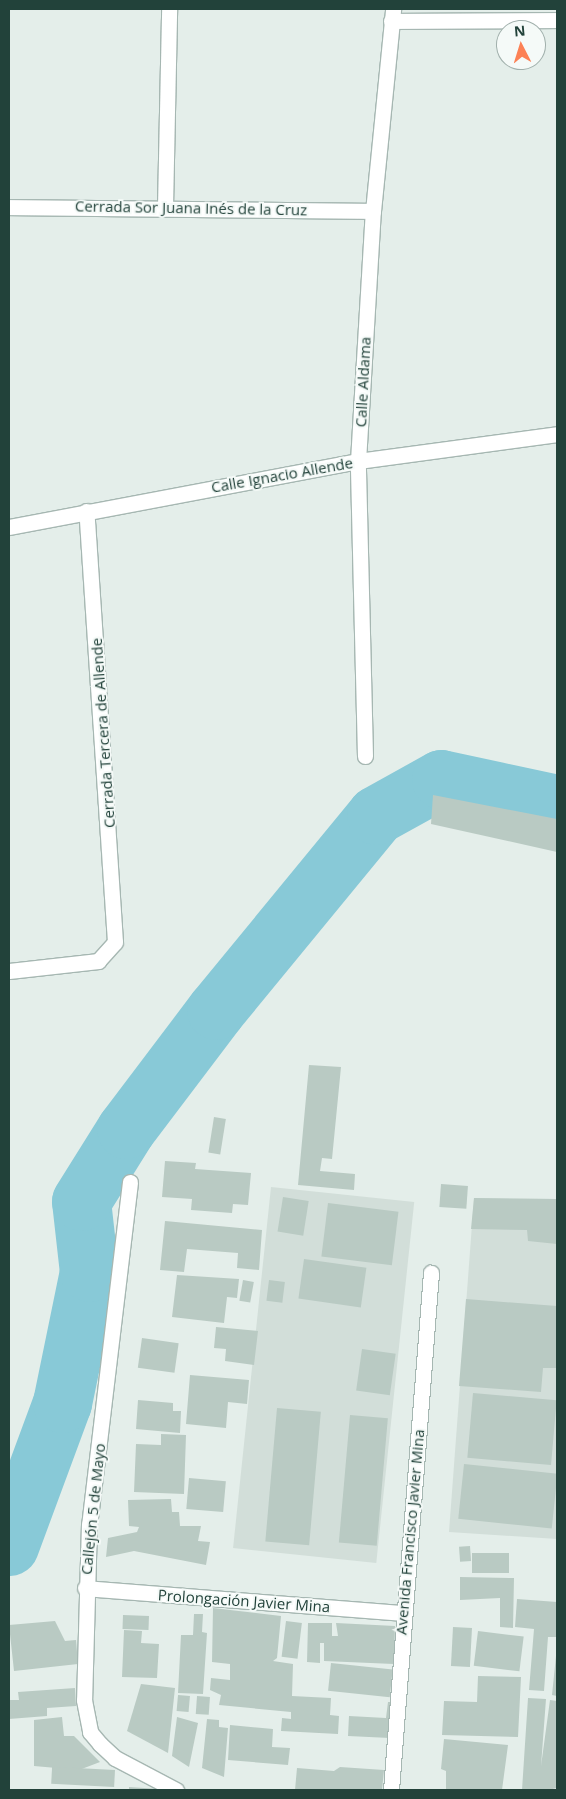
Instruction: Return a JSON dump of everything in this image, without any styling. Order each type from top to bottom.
[{"type":"street","points":[[165,207],[169,9]]},
{"type":"street","points":[[392,15],[557,20]]},
{"type":"street","name":"Calle Aldama","points":[[365,756],[358,461],[373,211],[392,15]]},
{"type":"street","name":"Cerrada Sor Juana Inés de la Cruz","points":[[9,207],[165,207],[373,211]]},
{"type":"street","name":"Calle Ignacio Allende","points":[[9,527],[358,461],[557,434]]},
{"type":"street","name":"Cerrada Tercera de Allende","points":[[9,971],[80,965],[110,954],[118,927],[86,511]]},
{"type":"street","name":"Callejón 5 de Mayo","points":[[130,1182],[85,1588],[84,1700],[90,1732],[115,1758],[176,1790]]},
{"type":"street","name":"Avenida Francisco Javier Mina","points":[[391,1790],[403,1613],[431,1273]]},
{"type":"street","name":"Prolongación Javier Mina","points":[[85,1588],[403,1613]]},
{"type":"shaded area","points":[[271,1187],[414,1202],[376,1563],[233,1548]]},
{"type":"shaded area","points":[[474,1198],[557,1199],[557,1539],[449,1532]]},
{"type":"building","points":[[433,795],[557,819],[557,852],[431,824]]},
{"type":"building","points":[[309,1065],[341,1067],[332,1159],[322,1158],[320,1171],[355,1174],[354,1190],[298,1185]]},
{"type":"building","points":[[214,1117],[226,1119],[220,1154],[208,1153]]},
{"type":"building","points":[[165,1161],[196,1163],[195,1169],[251,1173],[248,1205],[233,1204],[232,1213],[191,1210],[192,1199],[162,1197]]},
{"type":"building","points":[[441,1184],[468,1186],[466,1209],[439,1207]]},
{"type":"building","points":[[283,1197],[309,1201],[303,1236],[278,1232]]},
{"type":"building","points":[[474,1198],[557,1199],[557,1244],[528,1241],[527,1230],[471,1229]]},
{"type":"building","points":[[328,1203],[398,1212],[392,1265],[321,1257]]},
{"type":"building","points":[[165,1221],[262,1230],[259,1270],[237,1268],[238,1253],[187,1249],[184,1272],[160,1270]]},
{"type":"building","points":[[304,1259],[366,1268],[361,1307],[298,1299]]},
{"type":"building","points":[[177,1275],[239,1279],[237,1298],[227,1297],[224,1323],[172,1317]]},
{"type":"building","points":[[243,1280],[254,1282],[250,1303],[239,1301]]},
{"type":"building","points":[[269,1280],[285,1282],[282,1303],[266,1301]]},
{"type":"building","points":[[466,1299],[557,1306],[557,1368],[543,1368],[541,1392],[459,1386]]},
{"type":"building","points":[[216,1327],[258,1331],[254,1365],[225,1361],[226,1349],[214,1348]]},
{"type":"building","points":[[142,1338],[179,1343],[174,1373],[138,1368]]},
{"type":"building","points":[[362,1349],[396,1354],[390,1395],[356,1391]]},
{"type":"building","points":[[190,1375],[249,1380],[247,1404],[228,1402],[226,1428],[186,1424]]},
{"type":"building","points":[[473,1393],[557,1400],[551,1465],[467,1458]]},
{"type":"building","points":[[138,1400],[173,1403],[173,1411],[181,1411],[180,1433],[136,1429]]},
{"type":"building","points":[[277,1408],[321,1412],[309,1545],[265,1541]]},
{"type":"building","points":[[350,1415],[388,1418],[377,1546],[339,1543]]},
{"type":"building","points":[[161,1434],[186,1435],[184,1494],[134,1492],[136,1444],[161,1445]]},
{"type":"building","points":[[464,1464],[557,1474],[552,1529],[458,1519]]},
{"type":"building","points":[[189,1478],[226,1481],[223,1512],[186,1509]]},
{"type":"building","points":[[171,1499],[172,1512],[179,1512],[180,1526],[201,1526],[198,1541],[210,1542],[206,1565],[134,1551],[106,1557],[108,1538],[137,1532],[139,1527],[129,1526],[128,1500]]},
{"type":"building","points":[[470,1546],[471,1561],[460,1562],[459,1547]]},
{"type":"building","points":[[472,1553],[509,1553],[509,1573],[472,1573]]},
{"type":"building","points":[[460,1577],[514,1578],[513,1628],[500,1627],[500,1598],[460,1600]]},
{"type":"building","points":[[517,1599],[557,1602],[556,1637],[548,1637],[544,1691],[529,1690],[534,1629],[515,1627]]},
{"type":"building","points":[[213,1608],[281,1616],[277,1658],[273,1661],[293,1664],[292,1696],[331,1698],[330,1715],[339,1716],[338,1734],[281,1731],[282,1718],[291,1719],[291,1712],[219,1705],[221,1695],[210,1690],[211,1678],[230,1680],[230,1664],[212,1662]]},
{"type":"building","points":[[194,1614],[203,1614],[202,1632],[207,1633],[203,1694],[178,1693],[181,1635],[193,1635]]},
{"type":"building","points":[[123,1615],[149,1616],[148,1630],[123,1629]]},
{"type":"building","points":[[55,1621],[65,1641],[76,1640],[78,1664],[14,1671],[9,1625]]},
{"type":"building","points":[[286,1621],[302,1623],[297,1659],[282,1657]]},
{"type":"building","points":[[308,1623],[332,1623],[332,1636],[338,1636],[336,1623],[395,1626],[394,1664],[324,1661],[324,1643],[320,1643],[320,1663],[307,1662]]},
{"type":"building","points":[[453,1627],[472,1628],[470,1667],[451,1666]]},
{"type":"building","points":[[124,1630],[142,1631],[141,1643],[159,1644],[157,1678],[122,1677]]},
{"type":"building","points":[[478,1631],[524,1637],[519,1671],[474,1666]]},
{"type":"building","points":[[557,1656],[557,1696],[552,1695]]},
{"type":"building","points":[[331,1663],[393,1669],[390,1697],[328,1691]]},
{"type":"building","points":[[478,1676],[521,1677],[518,1737],[442,1735],[444,1701],[477,1702]]},
{"type":"building","points":[[141,1684],[175,1688],[168,1753],[127,1731]]},
{"type":"building","points":[[75,1688],[76,1706],[47,1708],[47,1716],[9,1719],[9,1700],[19,1700],[18,1692]]},
{"type":"building","points":[[178,1695],[190,1696],[189,1712],[177,1711]]},
{"type":"building","points":[[197,1696],[210,1697],[209,1715],[196,1714]]},
{"type":"building","points":[[528,1698],[546,1699],[541,1766],[550,1700],[557,1701],[557,1788],[522,1790]]},
{"type":"building","points":[[388,1702],[392,1702],[390,1738],[348,1736],[349,1716],[386,1718]]},
{"type":"building","points":[[62,1717],[64,1736],[74,1736],[100,1762],[79,1770],[34,1766],[34,1720]]},
{"type":"building","points":[[177,1717],[198,1723],[189,1767],[172,1756]]},
{"type":"building","points":[[207,1719],[219,1720],[219,1727],[228,1728],[224,1777],[202,1768]]},
{"type":"building","points":[[230,1725],[273,1729],[272,1747],[290,1748],[288,1765],[228,1760]]},
{"type":"building","points":[[444,1739],[508,1745],[502,1790],[446,1790],[446,1771],[441,1769]]},
{"type":"building","points":[[52,1767],[115,1770],[114,1787],[51,1784]]},
{"type":"building","points":[[340,1767],[384,1770],[382,1790],[295,1790],[297,1768],[334,1771]]},
{"type":"building","points":[[129,1787],[159,1789],[159,1790],[129,1790]]},
{"type":"waterway","points":[[9,1546],[62,1403],[89,1272],[81,1201],[126,1129],[216,1010],[376,815],[441,779],[557,804]]}]
